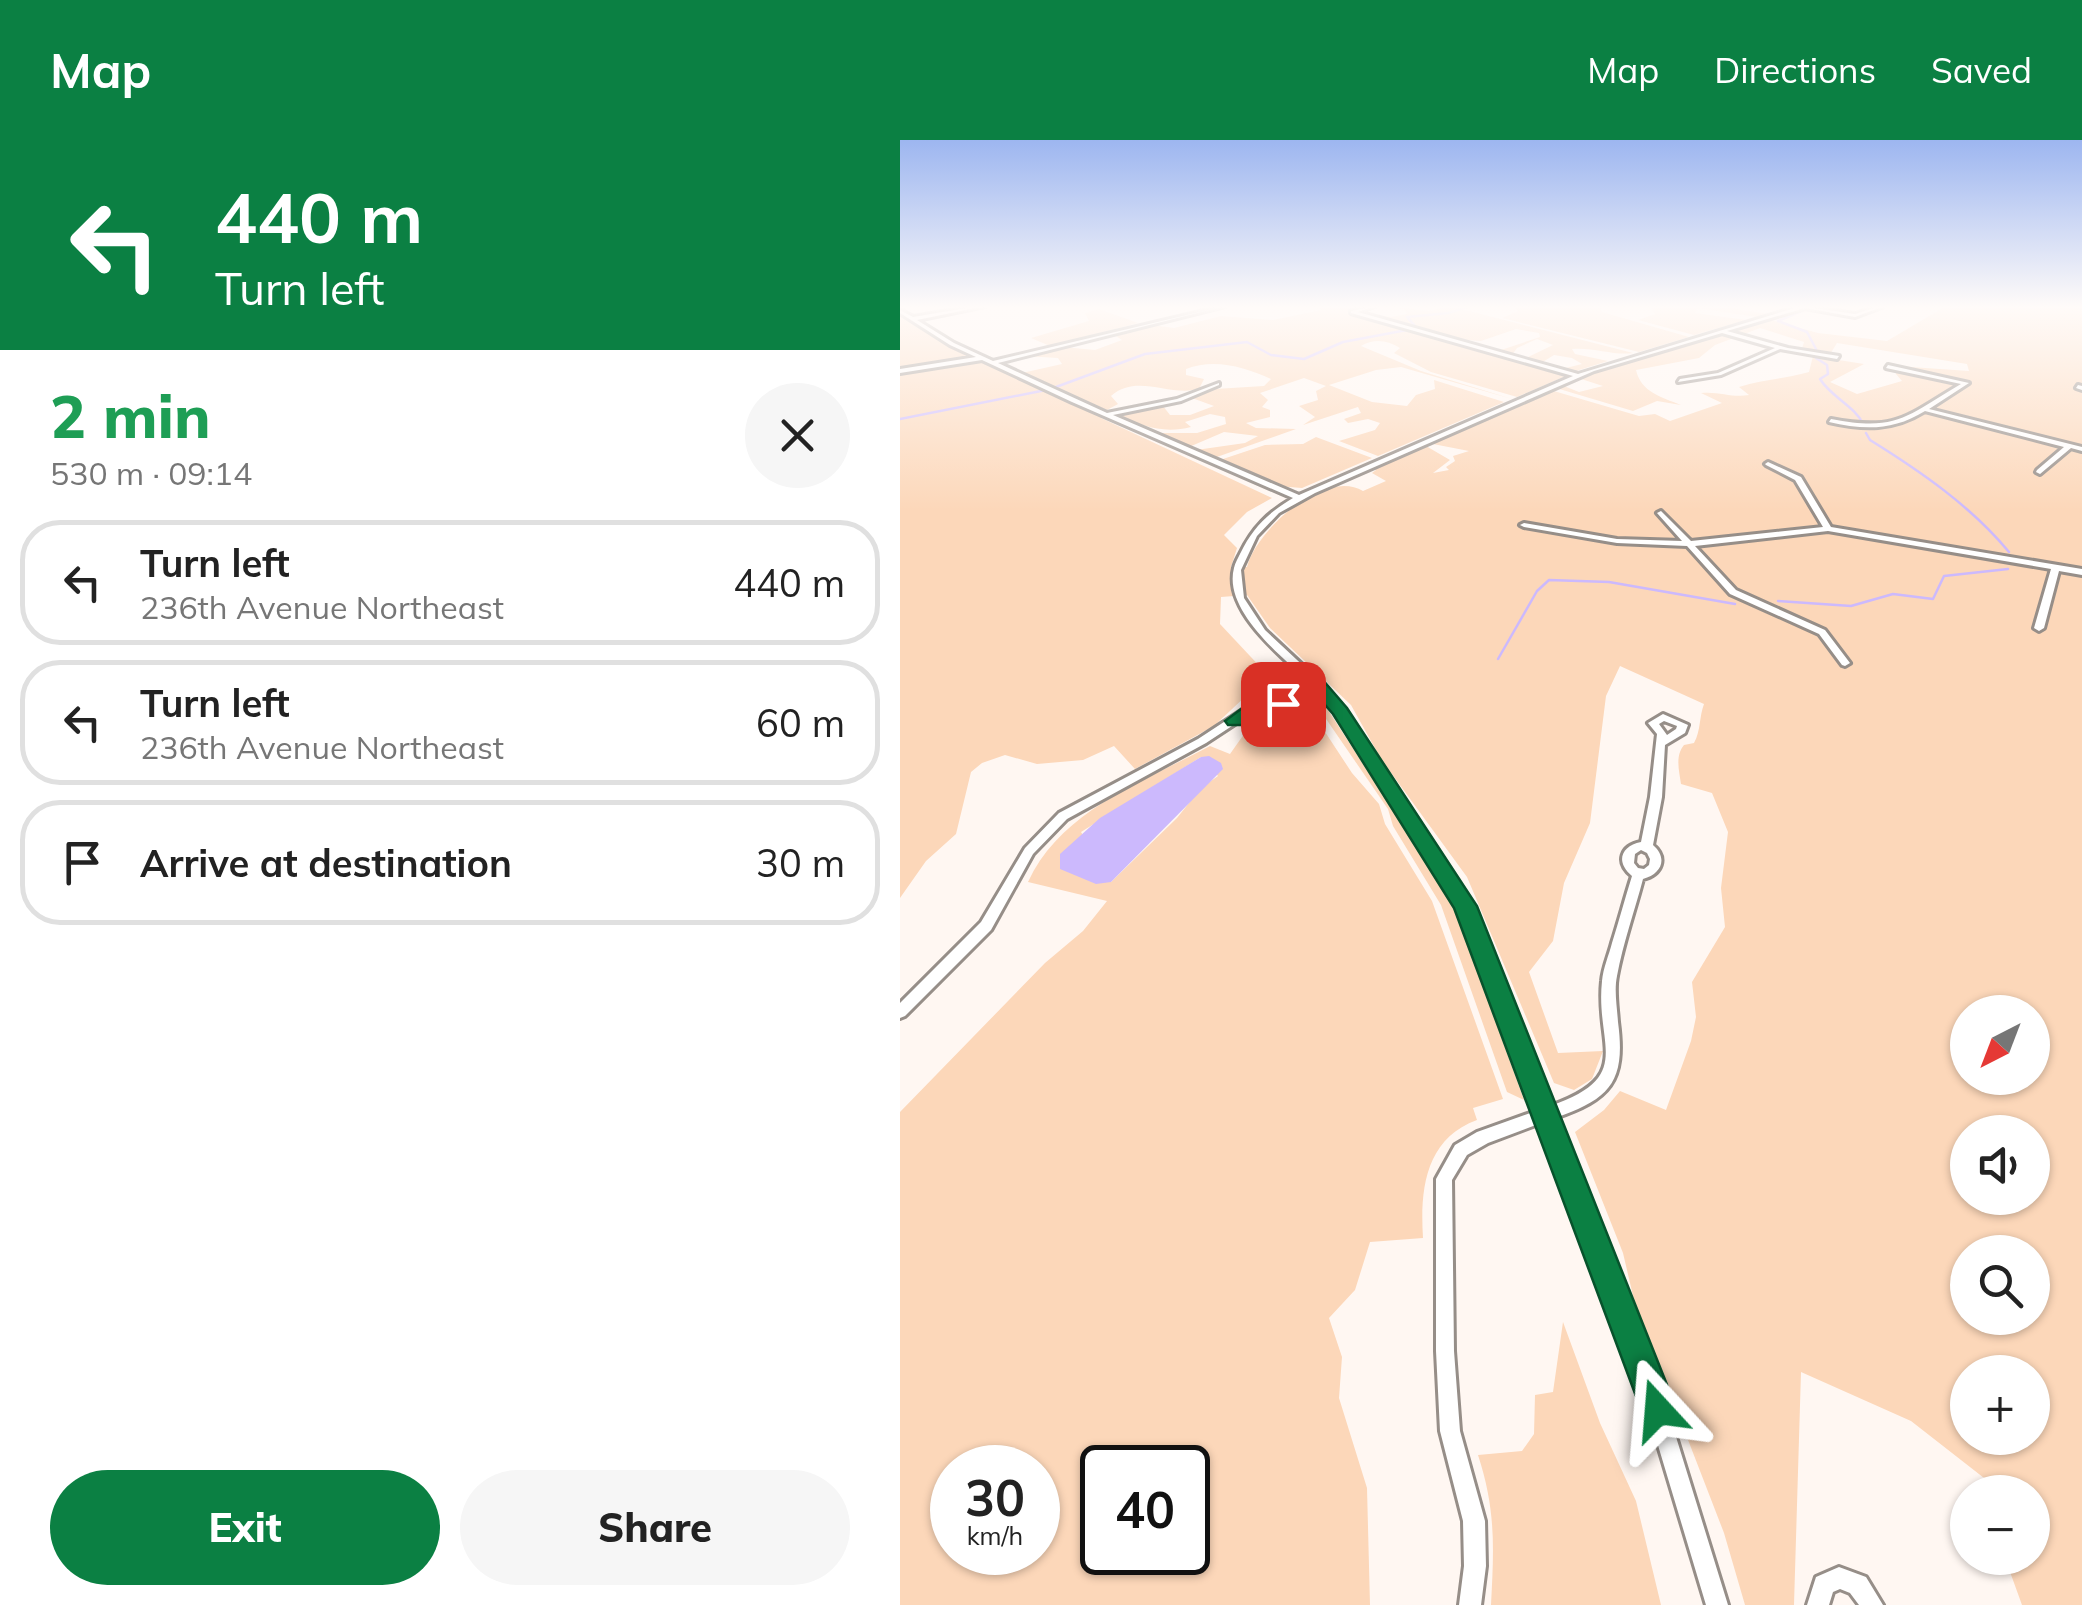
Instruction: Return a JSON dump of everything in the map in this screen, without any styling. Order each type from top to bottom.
[{"type":"street","points":[[1018,374],[1299,498]]},
{"type":"street","points":[[1572,374],[1578,376]]},
{"type":"street","points":[[1583,374],[1299,498],[1270,516],[1244,550],[1237,570],[1240,598],[1260,632],[1319,686],[1346,720],[1466,906],[1649,1382],[1717,1605]]},
{"type":"street","points":[[1680,381],[1717,374]]},
{"type":"street","points":[[1831,421],[1891,428],[1928,410],[1964,384],[1921,374]]},
{"type":"street","points":[[1106,415],[1179,400],[1217,384]]},
{"type":"street","points":[[1928,410],[2082,449]]},
{"type":"street","points":[[2035,427],[2045,439]]},
{"type":"street","points":[[2040,472],[2069,446]]},
{"type":"street","points":[[1768,464],[1798,479],[1828,529]]},
{"type":"street","points":[[1662,513],[1733,592],[1822,632],[1845,664]]},
{"type":"street","points":[[1524,525],[1617,542],[1689,544],[1828,529],[2082,572]]},
{"type":"street","points":[[2039,628],[2055,569]]},
{"type":"street","points":[[900,1012],[986,926],[1028,851],[1063,816],[1235,721],[1319,686]]},
{"type":"street","points":[[1646,849],[1655,807],[1660,744]]},
{"type":"street","points":[[1646,849],[1657,856],[1659,863],[1654,870],[1640,872],[1630,867],[1626,855],[1646,849]]},
{"type":"street","points":[[1470,1605],[1475,1566],[1474,1521],[1450,1431],[1445,1350],[1444,1179],[1461,1150],[1482,1136],[1592,1097],[1613,1064],[1616,1046],[1609,978],[1640,872]]},
{"type":"street","points":[[1818,1605],[1824,1585],[1839,1578],[1858,1585],[1872,1605]]},
{"type":"shaded area","points":[[900,374],[1019,374],[1050,385],[1025,374],[1186,374],[1204,379],[1199,389],[1188,391],[1142,386],[1121,389],[1111,396],[1118,404],[1107,410],[1059,391],[1109,415],[1101,418],[1272,498],[1247,512],[1224,535],[1237,548],[1231,567],[1247,567],[1264,536],[1294,506],[1312,495],[1347,486],[1363,491],[1386,481],[1372,473],[1376,470],[1373,469],[1426,446],[1450,460],[1433,473],[1449,470],[1446,467],[1455,461],[1453,456],[1469,451],[1433,444],[1547,389],[1670,421],[1722,403],[1701,393],[1749,395],[1739,387],[1797,374],[1844,374],[1830,382],[1857,394],[1902,381],[1896,374],[2082,374],[2082,1605],[2022,1605],[2011,1575],[2050,1575],[2050,1475],[1980,1475],[1955,1455],[2050,1455],[2050,1355],[1950,1355],[1950,1451],[1911,1421],[1801,1372],[1794,1605],[1745,1605],[1724,1533],[1634,1300],[1623,1253],[1575,1132],[1604,1110],[1620,1091],[1666,1110],[1691,1041],[1696,1017],[1692,982],[1725,927],[1721,888],[1728,832],[1712,793],[1681,784],[1679,768],[1681,749],[1694,743],[1704,704],[1620,666],[1606,696],[1590,823],[1564,883],[1553,941],[1529,972],[1558,1053],[1603,1051],[1592,1079],[1574,1090],[1554,1083],[1467,877],[1381,759],[1351,705],[1270,628],[1247,595],[1221,597],[1220,624],[1265,672],[1264,679],[1214,726],[1135,769],[1114,746],[1083,760],[1037,764],[1005,755],[982,763],[971,772],[956,834],[926,861],[900,898]]},
{"type":"shaded area","points":[[1259,374],[1362,374],[1329,385],[1372,402],[1407,406],[1416,395],[1435,389],[1434,380],[1504,402],[1378,456],[1339,441],[1375,430],[1380,423],[1368,419],[1348,423],[1344,419],[1361,413],[1358,407],[1303,425],[1315,417],[1299,406],[1318,400],[1316,391],[1326,386],[1304,378],[1260,393],[1268,400],[1262,407],[1270,410],[1270,417],[1246,423],[1256,428],[1296,429],[1214,458],[1196,450],[1245,443],[1258,436],[1224,432],[1189,447],[1158,433],[1197,433],[1226,424],[1225,417],[1210,414],[1185,422],[1191,427],[1171,430],[1117,415],[1163,406],[1170,415],[1190,415],[1214,406],[1192,398],[1215,389],[1264,386],[1271,379]]},
{"type":"shaded area","points":[[1427,374],[1432,374],[1512,399]]},
{"type":"shaded area","points":[[1439,374],[1566,374],[1517,397]]},
{"type":"shaded area","points":[[1638,374],[1647,389],[1681,405],[1657,401],[1633,411],[1556,388],[1564,386],[1579,392],[1603,386],[1575,377]]},
{"type":"shaded area","points":[[1316,437],[1372,458],[1302,488],[1277,486],[1220,460],[1265,445],[1303,444]]},
{"type":"shaded area","points":[[1313,700],[1324,704],[1442,885],[1457,915],[1524,1100],[1507,1092],[1441,905],[1393,826],[1388,809]]},
{"type":"shaded area","points":[[1308,706],[1352,773],[1379,804],[1385,824],[1432,901],[1503,1099],[1473,1108],[1477,1120],[1446,1140],[1436,1153],[1425,1185],[1423,1238],[1370,1242],[1355,1290],[1329,1318],[1342,1357],[1339,1398],[1367,1488],[1370,1605],[900,1605],[900,1112],[1045,963],[1083,931],[1107,901],[1028,882],[1061,835],[1107,800],[1210,746],[1230,754],[1254,720],[1288,708],[1299,719],[1296,710]],"holes":[[[1201,757],[1218,776],[1201,788],[1177,818],[1111,882],[1081,832]]]},
{"type":"shaded area","points":[[1209,756],[1221,763],[1223,769],[1111,882],[1096,884],[1060,869],[1060,854],[1100,818],[1201,757]]},
{"type":"shaded area","points":[[1563,1322],[1600,1423],[1636,1501],[1661,1605],[1491,1605],[1492,1529],[1478,1455],[1522,1451],[1534,1434],[1535,1395],[1553,1392]]},
{"type":"waterway","points":[[1056,387],[1090,374]]},
{"type":"waterway","points":[[1827,374],[1820,379],[1864,425]]},
{"type":"waterway","points":[[900,419],[1046,390]]},
{"type":"waterway","points":[[1866,433],[1870,440],[1962,505],[2009,552]]},
{"type":"waterway","points":[[1778,601],[1851,606],[1893,594],[1933,599],[1944,576],[2008,569]]},
{"type":"waterway","points":[[1498,659],[1537,591],[1549,580],[1609,582],[1735,604]]},
{"type":"route","points":[[1283,704],[1235,721],[1260,704],[1316,682],[1340,712],[1466,906],[1658,1410]]}]
